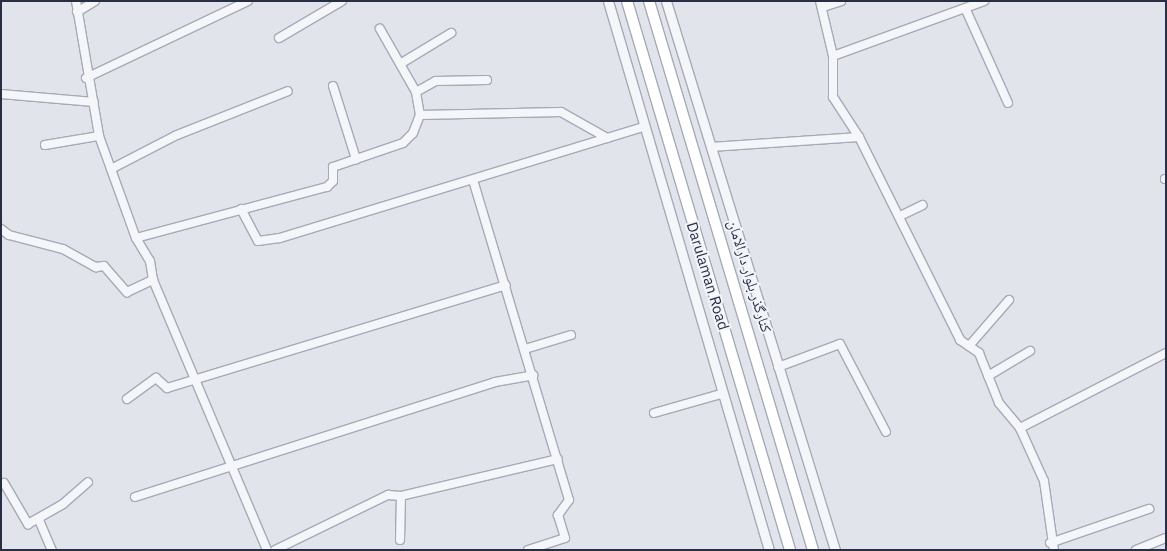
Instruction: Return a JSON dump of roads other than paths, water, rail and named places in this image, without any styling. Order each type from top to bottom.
[{"type":"main road","name":"Darulaman Road","points":[[627,1],[790,550]]},
{"type":"main road","name":"Darulaman Road","points":[[650,1],[812,550]]},
{"type":"street","points":[[76,1],[86,78],[94,102],[99,136],[110,169],[136,238],[150,261],[153,280],[197,379],[266,550]]},
{"type":"street","points":[[78,12],[95,1]]},
{"type":"street","points":[[86,78],[248,1]]},
{"type":"street","points":[[279,38],[342,1]]},
{"type":"street","points":[[608,1],[721,394],[769,550]]},
{"type":"street","name":"کنارگذر بلوار دارالامان","points":[[666,1],[835,550]]},
{"type":"street","points":[[841,1],[822,4],[832,56],[833,97],[859,137],[900,216],[960,340],[980,354],[999,403],[1020,428],[1044,481],[1052,546],[1149,510]]},
{"type":"street","points":[[832,56],[966,10],[984,1]]},
{"type":"street","points":[[966,10],[1008,103]]},
{"type":"street","points":[[136,238],[327,187],[333,181],[333,166],[403,143],[413,133],[420,116],[416,92],[380,29]]},
{"type":"street","points":[[400,64],[451,32]]},
{"type":"street","points":[[416,92],[436,81],[487,80]]},
{"type":"street","points":[[333,86],[356,159]]},
{"type":"street","points":[[110,169],[177,136],[288,91]]},
{"type":"street","points":[[1,94],[94,102]]},
{"type":"street","points":[[420,116],[561,112],[607,138]]},
{"type":"street","points":[[241,209],[258,241],[264,242],[643,127]]},
{"type":"street","points":[[46,145],[99,136]]},
{"type":"street","points":[[711,147],[859,137]]},
{"type":"street","points":[[473,180],[570,503],[558,515],[567,536],[528,550]]},
{"type":"street","points":[[900,216],[923,205]]},
{"type":"street","points":[[1,229],[9,235],[63,249],[96,267],[104,266],[127,292],[153,280]]},
{"type":"street","points":[[127,399],[156,378],[166,388],[506,286]]},
{"type":"street","points":[[969,346],[1009,300]]},
{"type":"street","points":[[525,350],[571,335]]},
{"type":"street","points":[[778,366],[840,344],[886,432]]},
{"type":"street","points":[[988,376],[1030,350]]},
{"type":"street","points":[[1020,428],[1166,353]]},
{"type":"street","points":[[134,497],[232,468],[486,385],[533,375]]},
{"type":"street","points":[[654,413],[721,394]]},
{"type":"street","points":[[275,550],[388,495],[402,496],[558,459]]},
{"type":"street","points":[[4,483],[25,521],[39,520],[88,482]]},
{"type":"street","points":[[400,540],[402,496]]},
{"type":"street","points":[[39,520],[52,550]]},
{"type":"street","points":[[1136,550],[1166,538]]}]
